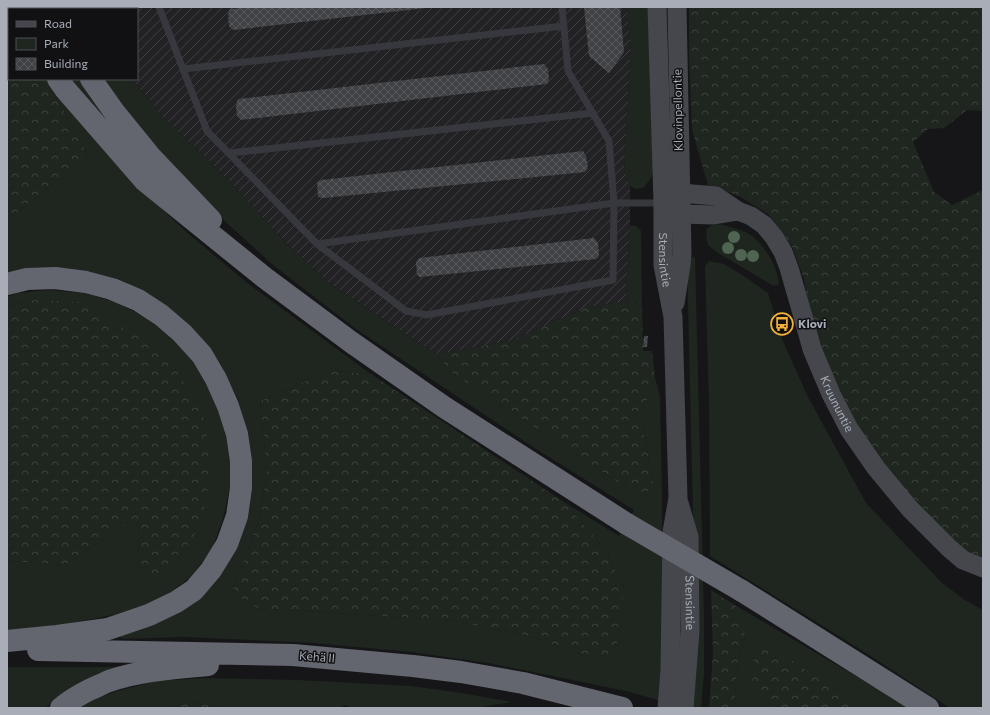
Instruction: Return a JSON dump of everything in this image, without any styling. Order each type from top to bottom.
[{"type":"highway","points":[[59,80],[145,181],[265,278],[351,342],[444,407],[627,524],[742,591],[928,708]]},
{"type":"highway","points":[[92,80],[115,113],[150,156],[265,278]]},
{"type":"highway","points":[[7,284],[27,279],[55,278],[86,282],[112,289],[138,300],[161,315],[182,333],[202,355],[216,379],[228,406],[237,434],[241,461],[242,488],[237,516],[226,544],[211,570],[194,590],[176,602],[149,615],[108,629],[7,641]]},
{"type":"highway","name":"Kehä II","points":[[7,649],[293,655],[413,666],[461,672],[523,683],[622,708]]},
{"type":"highway","points":[[61,708],[84,693],[108,682],[130,675],[158,670],[293,655]]},
{"type":"main road","name":"Klovinpellontie","points":[[657,7],[662,203]]},
{"type":"main road","name":"Klovinpellontie","points":[[676,7],[681,214]]},
{"type":"main road","points":[[662,203],[680,193]]},
{"type":"main road","name":"Kruununtie","points":[[680,193],[716,196],[738,211],[751,216],[764,225],[774,237],[783,252],[789,268],[812,350],[831,394],[849,429],[876,468],[910,509],[963,560],[983,568]]},
{"type":"main road","points":[[662,203],[681,214],[714,215],[738,211]]},
{"type":"main road","name":"Stensintie","points":[[662,203],[663,264],[673,317],[678,498],[672,532],[670,670],[667,708]]},
{"type":"main road","name":"Stensintie","points":[[673,317],[681,265],[681,214]]},
{"type":"main road","name":"Stensintie","points":[[678,498],[689,537],[690,632],[684,708]]},
{"type":"lane","points":[[159,7],[207,130],[317,244],[406,311],[427,315],[613,280],[614,203],[609,141],[568,71],[562,7]]},
{"type":"lane","points":[[183,69],[564,26]]},
{"type":"lane","points":[[230,153],[593,113]]},
{"type":"lane","points":[[317,244],[614,203],[662,203]]},
{"type":"shaded area","points":[[627,7],[631,51],[624,169],[630,186],[630,226],[626,290],[628,301],[588,307],[510,341],[437,354],[329,283],[288,245],[228,180],[161,115],[133,80],[138,80],[138,8],[80,8]]},
{"type":"green space","points":[[627,7],[652,7],[655,166],[650,180],[643,188],[636,189],[630,186],[624,169],[631,51]]},
{"type":"green space","points":[[689,7],[983,7],[983,111],[967,110],[944,128],[928,129],[913,142],[934,192],[952,205],[983,190],[983,562],[963,550],[916,504],[876,457],[840,398],[816,346],[804,279],[792,246],[768,214],[739,196],[708,185],[692,130],[689,61]]},
{"type":"green space","points":[[7,19],[8,80],[47,80],[89,157],[7,220]]},
{"type":"green space","points":[[71,80],[82,80],[134,149],[91,107]]},
{"type":"green space","points":[[102,80],[133,80],[161,115],[228,180],[288,245],[329,283],[437,354],[450,372],[639,496],[654,488],[641,417],[655,377],[660,397],[662,492],[662,660],[658,700],[626,691],[488,663],[411,652],[314,643],[183,637],[121,638],[120,635],[207,588],[247,434],[238,399],[221,365],[165,307],[7,277],[7,220],[89,157],[53,91],[117,165],[183,229],[246,282],[371,374],[329,371],[260,401],[267,470],[260,518],[232,593],[257,608],[455,621],[533,637],[605,663],[624,586],[609,560],[608,553],[564,502],[619,536],[634,510],[536,449],[356,329],[273,265],[209,207],[155,148]]},
{"type":"green space","points":[[719,224],[735,228],[746,233],[759,243],[773,263],[779,284],[776,286],[772,285],[718,253],[708,245],[706,235],[707,229],[710,226]]},
{"type":"green space","points":[[630,226],[636,226],[641,231],[642,305],[628,301],[626,290]]},
{"type":"green space","points":[[695,257],[704,617],[704,674],[701,708],[691,708],[695,599],[687,258]]},
{"type":"green space","points":[[709,261],[724,264],[768,293],[782,339],[807,395],[866,503],[942,583],[965,600],[983,610],[983,708],[950,708],[866,653],[710,556],[709,405],[705,266]]},
{"type":"green space","points":[[48,290],[85,293],[118,303],[146,318],[179,343],[202,371],[223,420],[230,453],[230,486],[223,519],[212,549],[192,576],[168,594],[148,605],[113,615],[52,627],[7,631],[7,561],[65,565],[124,525],[139,523],[138,573],[180,556],[34,300],[7,306],[7,297],[18,293]]},
{"type":"green space","points":[[34,300],[77,302],[135,334],[169,359],[203,414],[212,467],[201,525],[180,556],[156,575],[138,573],[139,523],[124,525],[65,565],[7,561],[7,306]]},
{"type":"green space","points":[[628,301],[642,305],[643,351],[652,351],[655,377],[641,417],[654,488],[639,496],[450,372],[437,354],[510,341],[588,307]]},
{"type":"green space","points":[[329,371],[371,374],[564,502],[608,553],[609,560],[624,586],[615,658],[605,663],[533,637],[455,621],[257,608],[232,593],[260,518],[267,470],[260,401]]},
{"type":"green space","points":[[711,590],[735,605],[743,620],[745,638],[738,661],[734,708],[709,708],[713,653]]},
{"type":"green space","points":[[735,605],[911,708],[855,708],[851,702],[768,702],[782,708],[734,708],[738,661],[745,638]]},
{"type":"green space","points":[[762,646],[794,662],[851,702],[855,708],[782,708],[768,702],[752,684],[754,657]]},
{"type":"green space","points":[[7,667],[124,667],[87,680],[68,689],[45,708],[7,708]]},
{"type":"green space","points":[[205,678],[298,680],[411,686],[512,702],[476,708],[352,708],[345,705],[340,708],[228,708],[192,703],[165,708],[77,708],[84,703],[117,691],[157,681]]},
{"type":"green space","points":[[192,703],[228,708],[165,708]]},
{"type":"building","points":[[250,7],[426,8],[233,30],[229,26],[228,14],[230,9]]},
{"type":"building","points":[[584,7],[620,7],[624,52],[609,73],[589,56]]},
{"type":"building","points":[[544,64],[548,69],[549,81],[547,84],[241,120],[237,116],[236,104],[238,99]]},
{"type":"building","points":[[583,151],[586,156],[588,168],[585,172],[323,198],[318,197],[317,183],[321,180]]},
{"type":"building","points":[[594,238],[598,243],[599,256],[596,259],[420,277],[417,275],[416,262],[419,258]]},
{"type":"building","points":[[775,318],[778,328],[774,329],[771,319]]},
{"type":"building","points":[[644,336],[648,336],[647,347],[643,347]]},
{"type":"place","name":"Klovi","points":[[782,324]]}]
